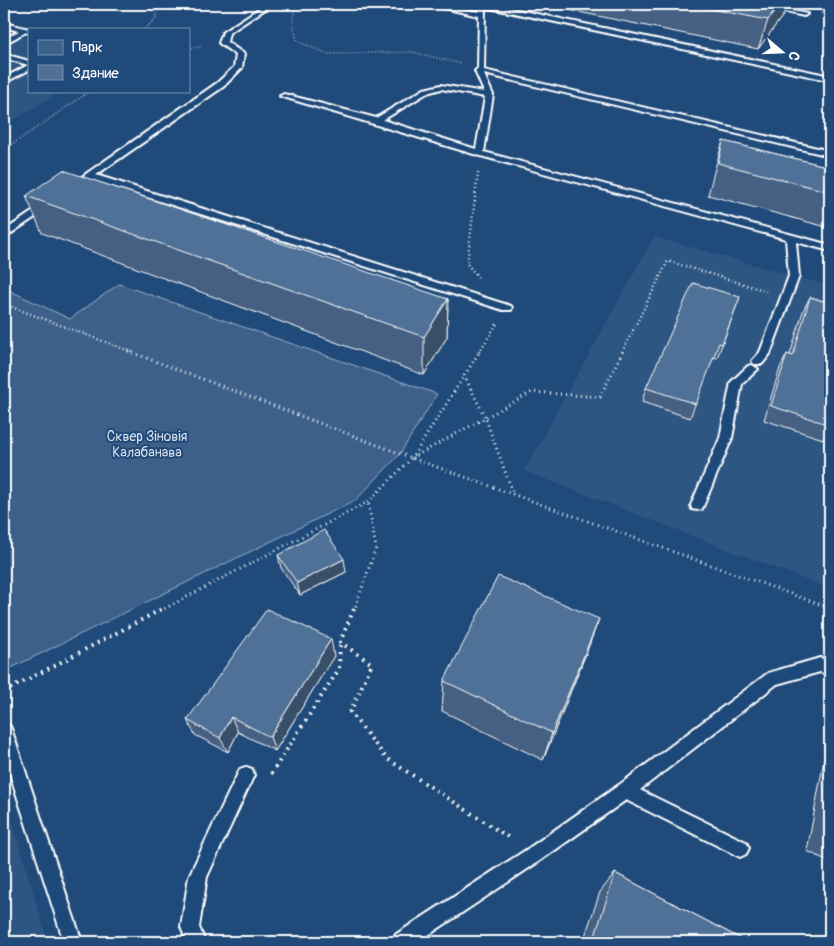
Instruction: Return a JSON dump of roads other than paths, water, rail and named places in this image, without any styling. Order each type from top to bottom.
[{"type":"lane","points":[[75,186],[220,84],[238,68],[240,54],[224,43],[226,32],[270,4]]},
{"type":"lane","points":[[428,4],[483,15]]},
{"type":"lane","points":[[480,153],[489,95],[481,70],[482,4],[823,77]]},
{"type":"lane","points":[[750,4],[804,14]]},
{"type":"lane","points":[[4,24],[27,31]]},
{"type":"lane","points":[[4,42],[27,31]]},
{"type":"lane","points":[[4,56],[28,63]]},
{"type":"lane","points":[[4,81],[28,68]]},
{"type":"lane","points":[[481,70],[830,153]]},
{"type":"lane","points":[[377,120],[424,91],[441,87],[489,95]]},
{"type":"lane","points":[[284,96],[377,120],[480,153],[830,248]]},
{"type":"lane","points":[[90,176],[507,308]]},
{"type":"lane","points":[[4,235],[52,202]]},
{"type":"lane","points":[[697,505],[726,438],[737,382],[765,354],[794,276],[791,237]]},
{"type":"lane","points":[[402,942],[535,854],[625,791],[773,678],[820,665],[830,668]]},
{"type":"lane","points":[[4,731],[73,942]]},
{"type":"lane","points":[[196,942],[190,927],[198,876],[246,775]]},
{"type":"lane","points":[[625,791],[740,848]]},
{"type":"park label","name":"Сквер Зіновія Калабанава","points":[[147,444]]}]
